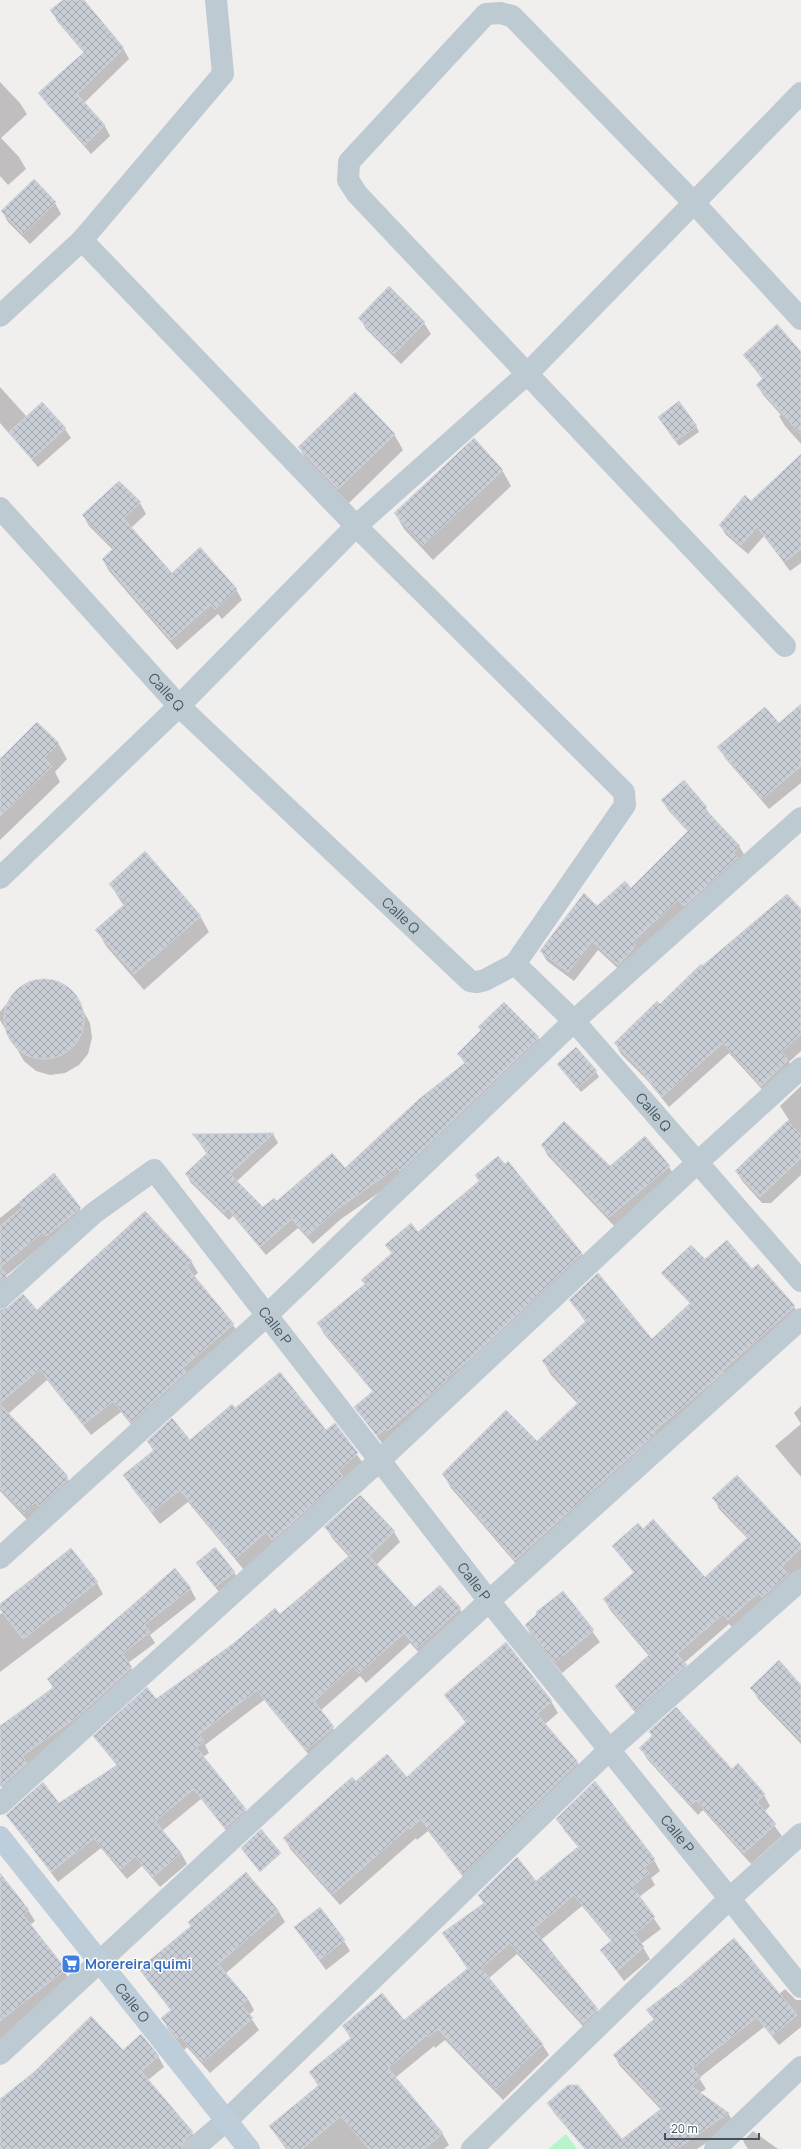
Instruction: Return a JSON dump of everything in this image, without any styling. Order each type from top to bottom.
[{"type":"street","points":[[0,316],[82,240],[223,74],[216,0]]},
{"type":"street","points":[[785,646],[357,194],[348,180],[349,162],[486,14],[500,13],[512,16],[695,204],[801,319]]},
{"type":"street","points":[[0,878],[180,706],[356,526],[528,373],[695,204],[801,93]]},
{"type":"street","points":[[82,240],[356,526],[624,792],[625,805],[622,812],[515,964]]},
{"type":"street","name":"Calle Q","points":[[0,508],[180,706],[470,981],[477,982],[485,980],[515,964],[574,1021],[801,1281]]},
{"type":"street","points":[[4,1547],[266,1316],[574,1021],[801,818]]},
{"type":"street","points":[[0,1804],[381,1459],[698,1162],[801,1068]]},
{"type":"street","name":"Calle P","points":[[0,1298],[94,1213],[154,1170],[266,1316],[381,1459],[489,1601],[801,1987]]},
{"type":"street","points":[[0,2054],[489,1601],[801,1320]]},
{"type":"street","points":[[193,2149],[227,2120],[608,1750],[801,1580]]},
{"type":"street","points":[[472,2149],[729,1899],[801,1834]]},
{"type":"street","name":"Calle O","points":[[0,1837],[249,2149]]},
{"type":"street","points":[[715,2149],[801,2067]]},
{"type":"green space","points":[[566,2134],[577,2149],[548,2149]]},
{"type":"building","points":[[63,0],[84,0],[124,48],[77,94],[105,125],[85,145],[38,93],[84,52],[50,10]]},
{"type":"building","points":[[34,179],[56,202],[23,234],[1,211]]},
{"type":"building","points":[[389,286],[425,322],[394,354],[358,318]]},
{"type":"building","points":[[777,324],[801,352],[801,434],[756,385],[763,378],[743,355]]},
{"type":"building","points":[[355,392],[395,434],[338,489],[298,447]]},
{"type":"building","points":[[679,401],[697,426],[675,441],[658,417]]},
{"type":"building","points":[[42,402],[66,428],[32,459],[9,432]]},
{"type":"building","points":[[474,438],[503,470],[423,545],[394,513]]},
{"type":"building","points":[[801,454],[801,549],[784,562],[757,527],[741,545],[719,525],[745,495],[751,501]]},
{"type":"building","points":[[119,481],[141,502],[123,518],[172,573],[200,547],[237,589],[215,609],[211,604],[171,640],[102,559],[114,548],[82,515]]},
{"type":"building","points":[[801,704],[801,766],[762,799],[717,747],[765,707],[779,723]]},
{"type":"building","points":[[37,722],[59,743],[44,758],[52,766],[0,816],[0,759]]},
{"type":"building","points":[[684,780],[707,807],[705,809],[740,846],[733,853],[738,857],[684,906],[678,900],[632,942],[636,946],[618,965],[592,941],[568,972],[540,951],[584,893],[597,906],[625,881],[631,888],[688,831],[661,800]]},
{"type":"building","points":[[145,851],[201,916],[134,974],[95,930],[126,903],[109,884]]},
{"type":"building","points":[[787,894],[801,909],[801,1034],[781,1052],[788,1060],[761,1086],[723,1043],[662,1097],[640,1069],[614,1043],[657,1001],[660,1004],[701,964],[702,966]]},
{"type":"building","points":[[44,979],[59,982],[72,991],[81,1004],[84,1019],[81,1034],[72,1047],[59,1056],[44,1059],[29,1056],[16,1047],[7,1034],[4,1019],[7,1004],[16,991],[29,982]]},
{"type":"building","points":[[504,1002],[539,1037],[400,1171],[397,1167],[336,1210],[307,1236],[292,1219],[260,1247],[228,1208],[224,1212],[185,1174],[208,1152],[192,1134],[274,1133],[230,1174],[263,1207],[274,1198],[277,1201],[332,1153],[345,1168],[418,1100],[466,1062],[457,1054],[481,1030],[478,1027]]},
{"type":"building","points":[[576,1047],[597,1071],[577,1088],[557,1064]]},
{"type":"building","points":[[564,1121],[610,1166],[645,1136],[670,1166],[609,1217],[541,1145]]},
{"type":"building","points":[[787,1121],[801,1135],[801,1158],[760,1197],[735,1171]]},
{"type":"building","points":[[498,1156],[505,1164],[508,1161],[582,1253],[468,1361],[446,1378],[447,1380],[387,1431],[385,1429],[377,1436],[354,1407],[373,1391],[317,1323],[365,1284],[361,1280],[392,1253],[385,1245],[411,1223],[418,1232],[479,1181],[475,1175]]},
{"type":"building","points":[[54,1173],[81,1208],[46,1236],[43,1232],[0,1267],[0,1226],[23,1207],[19,1202]]},
{"type":"building","points":[[145,1211],[192,1261],[186,1266],[234,1324],[182,1368],[186,1372],[131,1422],[113,1401],[83,1425],[40,1369],[0,1403],[0,1310],[8,1307],[23,1294],[37,1310]]},
{"type":"building","points":[[727,1240],[752,1269],[758,1264],[795,1306],[723,1370],[724,1372],[653,1432],[655,1434],[515,1560],[442,1474],[506,1410],[537,1441],[579,1402],[542,1361],[586,1321],[569,1300],[598,1273],[652,1339],[690,1303],[661,1273],[691,1245],[705,1259]]},
{"type":"building","points":[[0,1267],[7,1275],[0,1281]]},
{"type":"building","points":[[280,1372],[326,1430],[335,1423],[358,1453],[338,1471],[343,1476],[283,1531],[272,1540],[266,1532],[236,1558],[180,1490],[152,1512],[123,1475],[154,1450],[147,1441],[172,1418],[190,1440],[232,1404],[235,1408]]},
{"type":"building","points":[[0,1404],[67,1475],[67,1480],[39,1506],[35,1502],[24,1513],[0,1488]]},
{"type":"building","points":[[737,1475],[801,1544],[801,1548],[781,1567],[788,1574],[762,1597],[758,1593],[728,1620],[723,1614],[677,1654],[687,1665],[634,1711],[615,1686],[650,1654],[603,1599],[634,1572],[612,1546],[638,1523],[643,1529],[653,1519],[705,1577],[748,1537],[712,1498]]},
{"type":"building","points":[[360,1495],[395,1531],[369,1556],[415,1607],[440,1585],[461,1608],[417,1648],[404,1633],[359,1673],[353,1666],[314,1701],[334,1727],[306,1750],[257,1690],[199,1734],[204,1742],[196,1747],[246,1809],[225,1828],[194,1789],[155,1821],[181,1853],[153,1877],[135,1856],[121,1869],[94,1838],[51,1872],[6,1815],[43,1782],[59,1803],[117,1765],[93,1736],[147,1687],[156,1699],[234,1643],[275,1608],[280,1614],[350,1555],[324,1527]]},
{"type":"building","points":[[215,1547],[235,1572],[215,1587],[196,1563]]},
{"type":"building","points":[[71,1548],[98,1582],[23,1639],[0,1609],[0,1604]]},
{"type":"building","points":[[175,1568],[191,1588],[144,1625],[150,1632],[122,1654],[132,1667],[77,1717],[22,1756],[27,1763],[0,1787],[0,1726],[54,1687],[47,1679]]},
{"type":"building","points":[[563,1591],[594,1630],[555,1662],[525,1625],[537,1614],[536,1612]]},
{"type":"building","points":[[506,1642],[552,1701],[537,1714],[578,1762],[462,1875],[421,1819],[410,1829],[409,1827],[333,1894],[283,1838],[352,1777],[356,1781],[387,1754],[407,1777],[466,1722],[444,1695]]},
{"type":"building","points":[[779,1660],[801,1685],[801,1740],[750,1688]]},
{"type":"building","points":[[676,1707],[732,1769],[738,1763],[765,1794],[757,1802],[776,1824],[744,1853],[696,1800],[691,1805],[639,1748],[652,1736],[649,1731]]},
{"type":"building","points":[[595,1781],[655,1859],[644,1867],[649,1873],[632,1886],[655,1917],[634,1934],[644,1947],[617,1971],[600,1950],[612,1940],[574,1895],[533,1929],[598,2009],[583,2023],[510,1943],[481,1968],[543,2044],[496,2089],[438,2029],[428,2037],[427,2035],[388,2068],[443,2133],[424,2149],[369,2149],[341,2116],[302,2149],[288,2149],[269,2126],[319,2085],[309,2072],[352,2037],[342,2026],[382,1993],[404,2020],[468,1968],[442,1933],[484,1903],[478,1895],[517,1857],[536,1881],[579,1846],[556,1819]]},
{"type":"building","points":[[261,1829],[281,1853],[260,1872],[241,1848]]},
{"type":"building","points":[[246,1872],[279,1911],[218,1964],[248,1999],[241,2005],[253,2018],[203,2062],[181,2037],[178,2039],[161,2018],[171,2010],[139,1969],[191,1926],[188,1922]]},
{"type":"building","points":[[0,1873],[29,1910],[23,1915],[66,1969],[0,2021]]},
{"type":"building","points":[[320,1907],[345,1940],[319,1960],[294,1927]]},
{"type":"building","points":[[734,1938],[797,2015],[772,2036],[757,2017],[692,2068],[701,2078],[691,2086],[729,2113],[676,2149],[585,2149],[547,2103],[568,2085],[578,2085],[622,2139],[662,2108],[613,2055],[654,2019],[646,2010],[676,1988]]},
{"type":"building","points":[[91,2016],[123,2050],[141,2034],[159,2056],[141,2071],[193,2132],[185,2140],[181,2149],[0,2149],[0,2099],[34,2072]]},
{"type":"place","name":"Morereira quimi","points":[[71,1964]]}]
